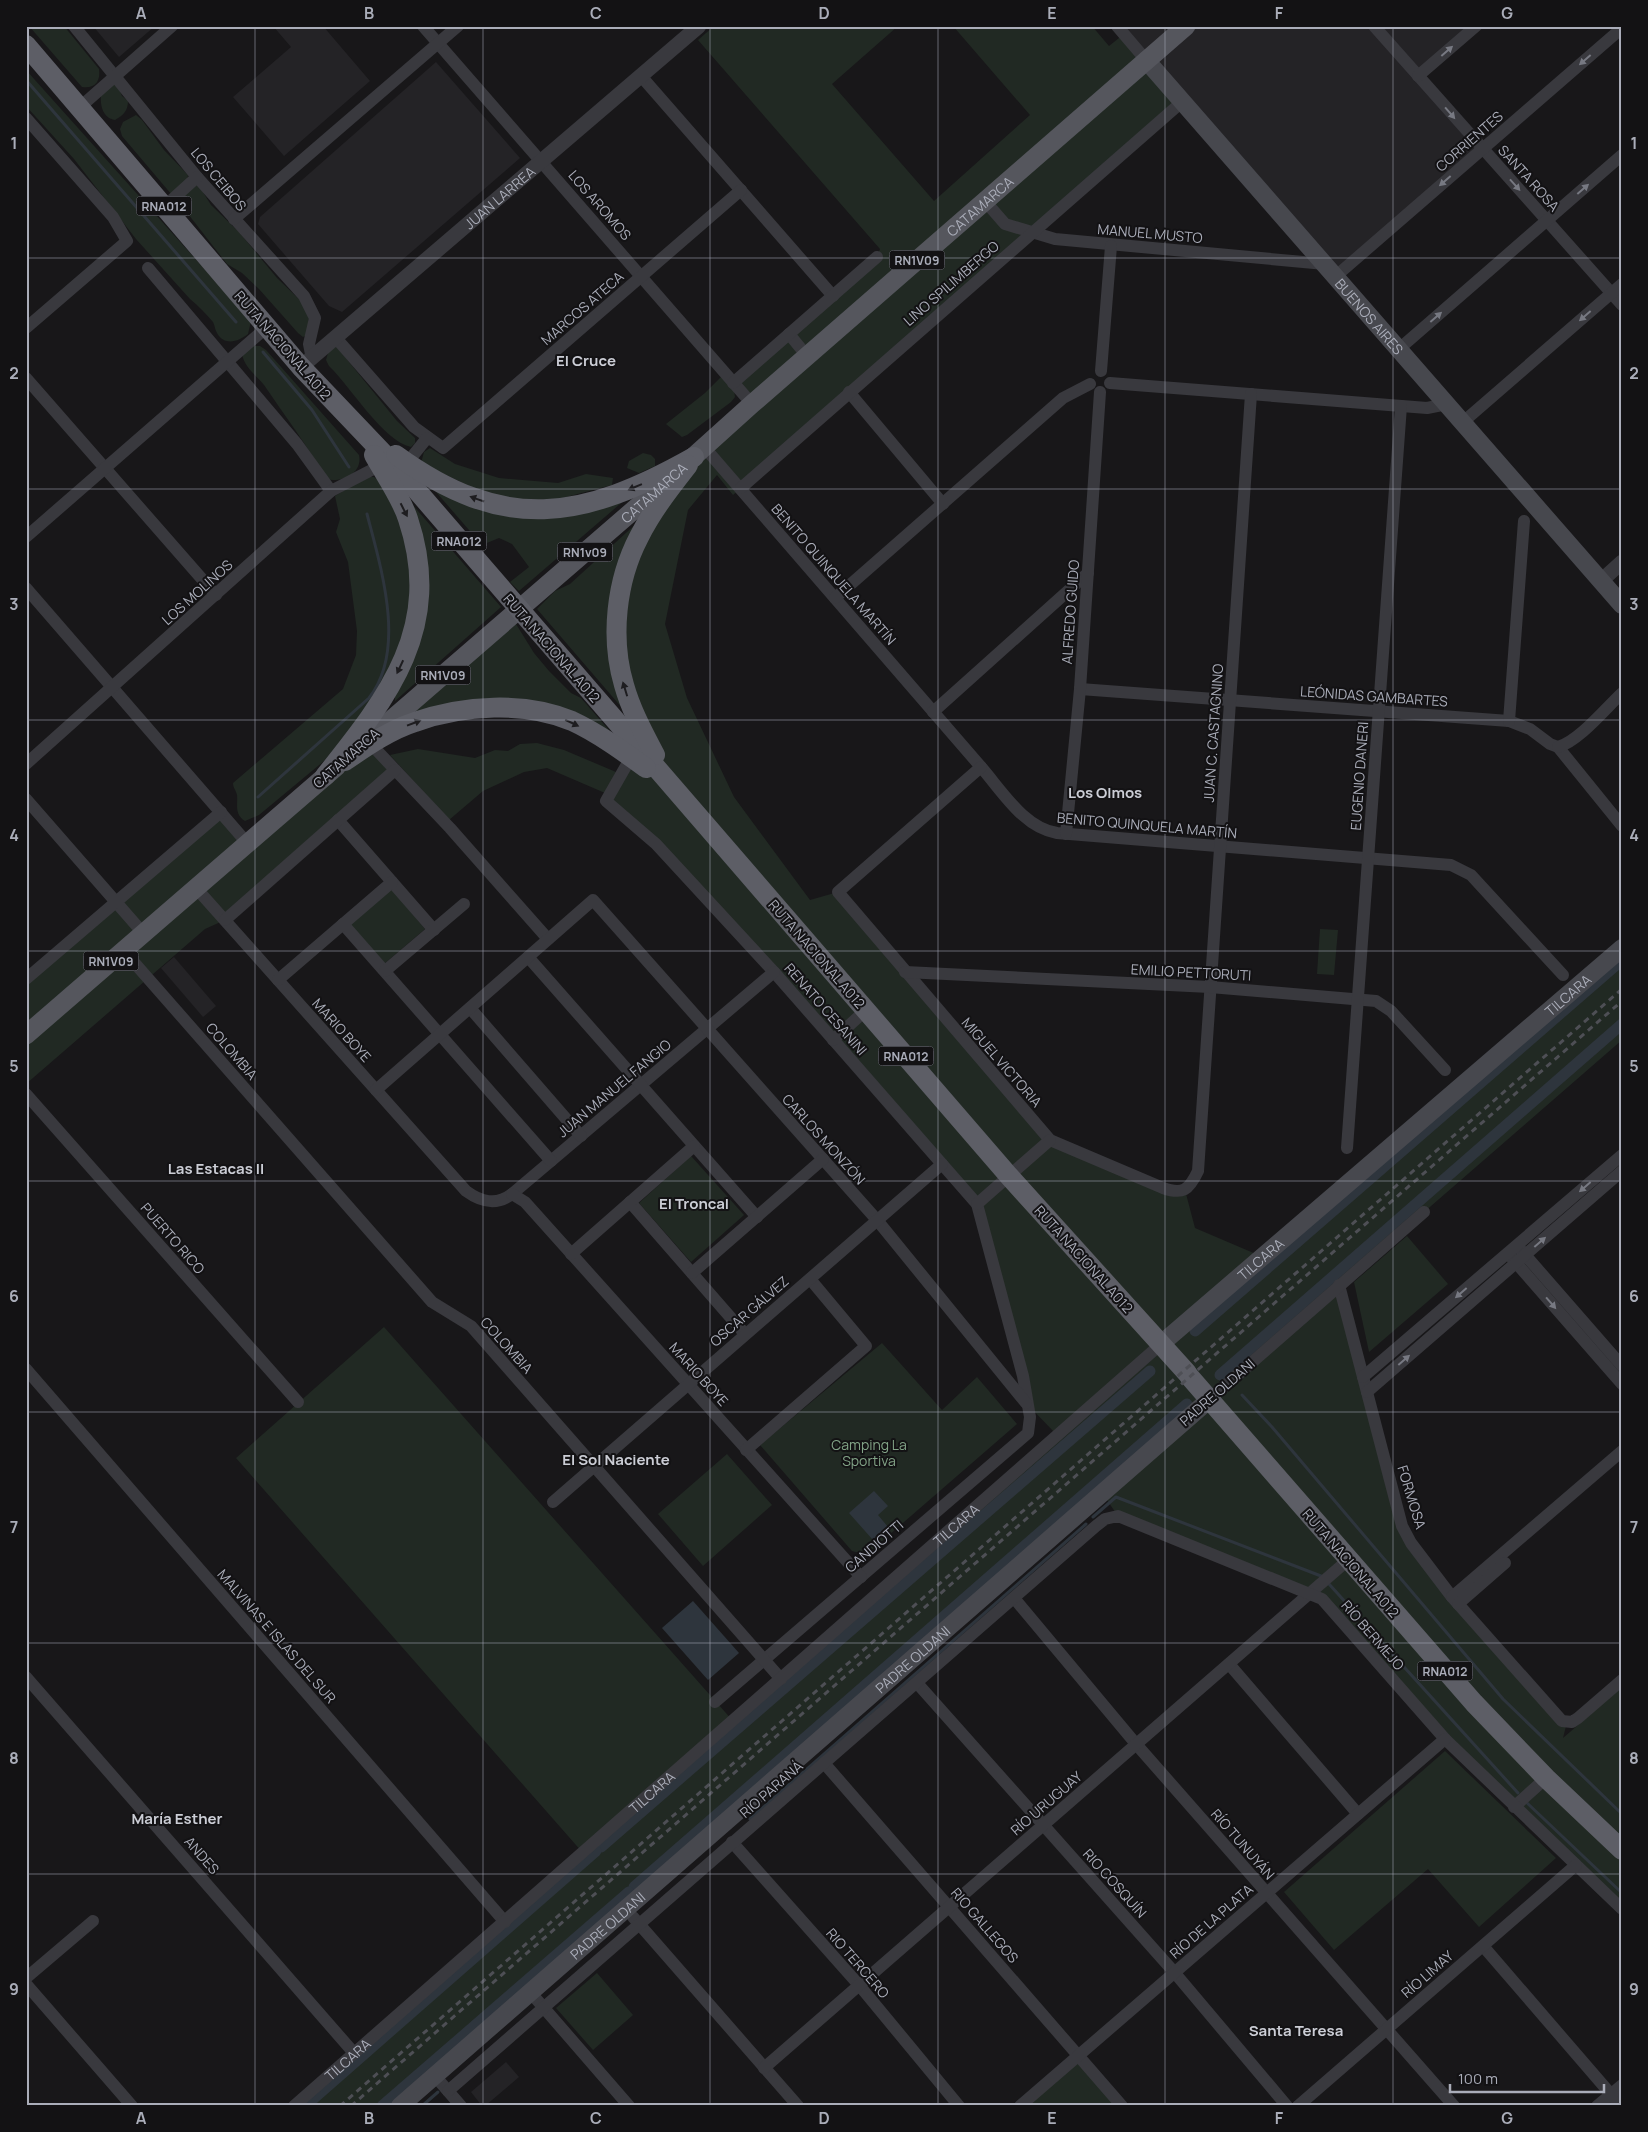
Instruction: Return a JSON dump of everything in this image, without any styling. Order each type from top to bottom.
[{"type":"highway","name":"RUTA NACIONAL A012","points":[[26,45],[267,327],[307,363],[359,430],[393,461],[637,746]]},
{"type":"highway","points":[[393,461],[478,500],[510,508],[541,510],[604,500],[662,475],[700,453]]},
{"type":"highway","points":[[672,787],[637,746],[619,661],[617,628],[620,595],[626,568],[638,538],[655,508],[700,453]]},
{"type":"highway","points":[[325,776],[369,721],[392,685],[409,649],[419,614],[420,580],[416,548],[393,461]]},
{"type":"highway","points":[[325,776],[368,742],[414,722],[450,712],[487,708],[546,713],[637,746],[672,787]]},
{"type":"highway","name":"RUTA NACIONAL A012","points":[[672,787],[1009,1176],[1210,1398],[1348,1560],[1474,1703],[1546,1778],[1622,1850]]},
{"type":"main road","name":"CATAMARCA","points":[[368,742],[1186,26]]},
{"type":"main road","name":"BUENOS AIRES","points":[[1146,60],[1622,605]]},
{"type":"main road","name":"CATAMARCA","points":[[26,1035],[325,776]]},
{"type":"main road","name":"TILCARA","points":[[1161,1344],[1622,948]]},
{"type":"main road","name":"PADRE OLDANI","points":[[400,2106],[1210,1398]]},
{"type":"street","name":"LOS CEIBOS","points":[[74,26],[116,75],[197,177],[304,296],[315,318],[307,363]]},
{"type":"street","points":[[79,108],[172,26]]},
{"type":"street","name":"LOS AROMOS","points":[[423,26],[752,404]]},
{"type":"street","points":[[234,219],[458,26]]},
{"type":"street","name":"JUAN LARREA","points":[[307,363],[699,26]]},
{"type":"street","name":"BUENOS AIRES","points":[[1117,26],[1146,60]]},
{"type":"street","name":"SANTA ROSA","points":[[1374,26],[1622,305]]},
{"type":"street","points":[[1418,76],[1476,26]]},
{"type":"street","name":"CORRIENTES","points":[[1330,270],[1482,149],[1622,28]]},
{"type":"street","points":[[641,76],[833,296]]},
{"type":"street","name":"LINO SPILIMBERGO","points":[[741,488],[1183,101]]},
{"type":"street","points":[[26,118],[112,217],[127,241],[26,328]]},
{"type":"street","points":[[1399,349],[1622,155]]},
{"type":"street","points":[[164,207],[197,177]]},
{"type":"street","name":"MARCOS ATECA","points":[[427,438],[443,448],[741,190]]},
{"type":"street","name":"MANUEL MUSTO","points":[[985,201],[1005,224],[1055,239],[1330,270]]},
{"type":"street","points":[[1101,371],[1111,246]]},
{"type":"street","points":[[733,383],[877,257]]},
{"type":"street","points":[[148,268],[297,444],[331,491]]},
{"type":"street","points":[[1462,422],[1622,284]]},
{"type":"street","points":[[26,537],[267,327]]},
{"type":"street","points":[[789,334],[808,356]]},
{"type":"street","points":[[336,338],[414,427],[427,438],[393,461]]},
{"type":"street","points":[[835,598],[1063,398],[1095,388],[1108,389],[1110,383],[1107,374],[1101,371]]},
{"type":"street","points":[[1095,388],[1093,375],[1101,371]]},
{"type":"street","points":[[26,378],[216,595]]},
{"type":"street","points":[[1110,383],[1427,408],[1447,404]]},
{"type":"street","name":"ALFREDO GUIDO","points":[[1066,834],[1080,689],[1088,573],[1095,388]]},
{"type":"street","points":[[849,392],[943,504]]},
{"type":"street","name":"JUAN C. CASTAGNINO","points":[[1185,1190],[1193,1182],[1198,1171],[1251,394]]},
{"type":"street","name":"EUGENIO DANERI","points":[[1347,1148],[1401,406]]},
{"type":"street","name":"BENITO QUINQUELA MARTÍN","points":[[700,453],[741,488],[933,712],[1032,824],[1048,832],[1066,834],[1443,863],[1464,871],[1563,976]]},
{"type":"street","name":"LOS MOLINOS","points":[[26,764],[331,491],[393,461]]},
{"type":"street","points":[[1509,721],[1524,521]]},
{"type":"street","points":[[1601,581],[1622,562]]},
{"type":"street","points":[[933,712],[1088,573]]},
{"type":"street","points":[[26,588],[248,844]]},
{"type":"street","name":"LEÓNIDAS GAMBARTES","points":[[1080,689],[1509,721],[1530,729],[1550,744],[1558,747],[1622,826]]},
{"type":"street","points":[[1558,747],[1566,745],[1622,693]]},
{"type":"street","points":[[368,742],[450,828],[548,939],[376,1090]]},
{"type":"street","name":"RENATO CESANINI","points":[[637,746],[606,801],[656,844],[774,972],[977,1204],[1023,1376],[1026,1403]]},
{"type":"street","name":"MIGUEL VICTORIA","points":[[981,767],[838,892],[1050,1140],[1163,1188],[1175,1192],[1185,1190]]},
{"type":"street","points":[[225,920],[395,770]]},
{"type":"street","points":[[26,800],[143,934]]},
{"type":"street","points":[[26,979],[221,812]]},
{"type":"street","points":[[338,820],[434,930]]},
{"type":"street","points":[[278,980],[392,882]]},
{"type":"street","name":"MARIO BOYE","points":[[196,888],[466,1191]]},
{"type":"street","name":"CARLOS MONZÓN","points":[[548,939],[593,900],[876,1220],[1026,1403]]},
{"type":"street","points":[[385,971],[464,904]]},
{"type":"street","points":[[343,924],[551,1161]]},
{"type":"street","name":"COLOMBIA","points":[[124,950],[432,1302],[471,1326],[781,1679]]},
{"type":"street","points":[[528,957],[757,1217]]},
{"type":"street","name":"JUAN MANUEL FANGIO","points":[[466,1191],[484,1201],[494,1202],[512,1194],[774,972]]},
{"type":"street","name":"EMILIO PETTORUTI","points":[[905,972],[1210,987],[1376,1001],[1391,1011],[1445,1070]]},
{"type":"street","points":[[470,1008],[581,1136]]},
{"type":"street","points":[[833,1040],[866,1010]]},
{"type":"street","name":"PUERTO RICO","points":[[26,1094],[298,1402]]},
{"type":"street","points":[[977,1204],[1050,1140]]},
{"type":"street","points":[[571,1254],[694,1146]]},
{"type":"street","points":[[1367,1392],[1622,1155]]},
{"type":"street","points":[[692,1273],[823,1159]]},
{"type":"street","name":"OSCAR GÁLVEZ","points":[[553,1502],[942,1164]]},
{"type":"street","points":[[1363,1377],[1622,1172]]},
{"type":"street","name":"MARIO BOYE","points":[[512,1194],[525,1202],[861,1577]]},
{"type":"street","points":[[630,1202],[746,1334]]},
{"type":"street","name":"PADRE OLDANI","points":[[1210,1398],[1424,1212]]},
{"type":"street","points":[[1517,1254],[1622,1366]]},
{"type":"street","points":[[1517,1254],[1622,1384]]},
{"type":"street","points":[[746,1450],[866,1346],[810,1279]]},
{"type":"street","name":"FORMOSA","points":[[1339,1286],[1402,1526],[1411,1544],[1455,1601],[1557,1716],[1567,1722],[1578,1718],[1622,1680]]},
{"type":"street","name":"TILCARA","points":[[294,2106],[1161,1344]]},
{"type":"street","name":"MALVINAS E ISLAS DEL SUR","points":[[26,1369],[505,1922]]},
{"type":"street","name":"CANDIOTTI","points":[[715,1702],[1028,1433],[1030,1417],[1026,1403]]},
{"type":"street","points":[[1455,1601],[1622,1451]]},
{"type":"street","points":[[1455,1601],[1622,1462]]},
{"type":"street","points":[[979,1475],[993,1492]]},
{"type":"street","points":[[1080,1512],[1096,1526]]},
{"type":"street","name":"RÍO PARANÁ","points":[[448,2091],[1096,1526],[1105,1519],[1118,1516]]},
{"type":"street","name":"RÍO BERMEJO","points":[[1118,1516],[1322,1599],[1445,1739],[1622,1909]]},
{"type":"street","name":"RÍO URUGUAY","points":[[764,2068],[1348,1560]]},
{"type":"street","name":"RÍO TUNUYÁN","points":[[1014,1598],[1136,1744],[1454,2106]]},
{"type":"street","points":[[1229,1664],[1358,1814]]},
{"type":"street","name":"ANDES","points":[[26,1677],[354,2053]]},
{"type":"street","name":"RIO COSQUÍN","points":[[917,1683],[1174,1972],[1287,2106]]},
{"type":"street","name":"RÍO DE LA PLATA","points":[[1020,2106],[1445,1739]]},
{"type":"street","name":"RIO GALLEGOS","points":[[824,1763],[1122,2106]]},
{"type":"street","points":[[1514,1807],[1546,1778]]},
{"type":"street","name":"RIO TERCERO","points":[[732,1842],[859,1985],[959,2106]]},
{"type":"street","name":"RÍO LIMAY","points":[[1298,2106],[1576,1865]]},
{"type":"street","points":[[626,1910],[798,2106]]},
{"type":"street","points":[[26,1978],[93,1921]]},
{"type":"street","points":[[1482,1946],[1621,2106]]},
{"type":"street","points":[[26,1984],[132,2106]]},
{"type":"street","points":[[531,1993],[629,2106]]},
{"type":"street","points":[[435,2076],[461,2106]]},
{"type":"street","points":[[1598,2106],[1622,2085]]},
{"type":"shaded area","points":[[93,26],[155,26],[119,57]]},
{"type":"shaded area","points":[[273,26],[323,26],[370,81],[284,156],[233,97],[291,47]]},
{"type":"shaded area","points":[[1117,26],[1476,26],[1419,76],[1482,149],[1336,276]]},
{"type":"shaded area","points":[[436,62],[520,158],[342,312],[329,306],[258,224],[260,217]]},
{"type":"shaded area","points":[[174,957],[216,1006],[203,1017],[161,968]]},
{"type":"shaded area","points":[[874,1491],[888,1506],[878,1515],[888,1527],[873,1540],[849,1513]]},
{"type":"shaded area","points":[[693,1601],[739,1653],[708,1680],[662,1628]]},
{"type":"shaded area","points":[[506,2062],[519,2077],[485,2106],[482,2106],[471,2092]]},
{"type":"green space","points":[[29,26],[64,26],[99,69],[99,78],[96,84],[90,87],[82,87]]},
{"type":"green space","points":[[714,26],[898,26],[832,84],[934,201],[1030,115],[953,26],[1092,26],[1109,46],[1124,34],[1183,101],[733,495],[717,475],[688,510],[665,624],[687,698],[734,797],[810,900],[838,892],[1050,1140],[1185,1190],[1195,1228],[1263,1257],[1622,948],[1622,1040],[1339,1286],[1411,1543],[1567,1722],[1563,1738],[1622,1687],[1622,1909],[1514,1807],[1322,1599],[1118,1516],[1102,1493],[400,2106],[294,2106],[583,1853],[236,1458],[384,1327],[733,1721],[1057,1435],[1026,1403],[977,1203],[774,972],[606,801],[631,757],[617,628],[655,508],[751,404],[733,383],[877,257],[880,249],[698,40]]},
{"type":"green space","points":[[26,70],[251,321],[248,334],[232,341],[224,340],[220,337],[216,332],[213,322],[136,239],[74,159],[26,106]]},
{"type":"green space","points":[[113,83],[118,86],[122,96],[128,101],[125,112],[115,120],[105,114],[101,99],[101,95]]},
{"type":"green space","points":[[136,115],[142,120],[164,150],[188,175],[187,182],[172,195],[122,136],[120,129],[123,122]]},
{"type":"green space","points":[[196,185],[201,189],[211,205],[239,232],[277,278],[301,301],[309,318],[307,335],[303,337],[298,333],[259,289],[242,273],[227,264],[178,201]]},
{"type":"green space","points":[[250,346],[260,346],[266,350],[359,455],[358,467],[355,472],[345,478],[326,479],[264,385],[245,363],[242,354]]},
{"type":"green space","points":[[336,346],[397,421],[415,438],[415,443],[411,447],[400,443],[389,435],[329,366],[326,360],[328,353]]},
{"type":"green space","points":[[722,376],[734,390],[735,397],[731,402],[682,437],[666,424],[705,393]]},
{"type":"green space","points":[[430,448],[455,464],[499,478],[558,483],[586,474],[613,478],[612,485],[551,501],[503,502],[421,463],[424,452]]},
{"type":"green space","points":[[643,453],[651,455],[655,459],[655,466],[639,473],[627,468],[629,461]]},
{"type":"green space","points":[[365,477],[374,477],[383,484],[397,510],[414,579],[398,664],[343,739],[324,761],[259,815],[245,821],[238,812],[237,795],[233,783],[343,689],[356,655],[357,631],[348,562],[336,532],[340,519],[335,496]]},
{"type":"green space","points":[[430,485],[476,505],[627,498],[519,591],[510,582],[529,567],[512,544],[499,538],[482,545]]},
{"type":"green space","points":[[411,503],[501,607],[395,701],[395,693],[411,656]]},
{"type":"green space","points":[[638,522],[628,549],[623,709],[537,609],[555,591],[570,584]]},
{"type":"green space","points":[[516,624],[534,653],[549,671],[571,693],[581,698],[609,730],[603,732],[568,715],[410,715]]},
{"type":"green space","points":[[537,743],[564,750],[616,772],[605,793],[547,768],[524,772],[483,791],[449,820],[390,755],[418,749],[475,758],[495,750],[508,751],[520,744]]},
{"type":"green space","points":[[370,744],[395,770],[225,920],[205,929],[26,1084],[26,979],[221,812],[249,844]]},
{"type":"green space","points":[[391,888],[425,929],[384,964],[350,924]]},
{"type":"green space","points":[[1320,929],[1338,930],[1334,975],[1317,974]]},
{"type":"green space","points":[[691,1156],[744,1215],[691,1262],[639,1203]]},
{"type":"green space","points":[[1407,1236],[1448,1284],[1369,1352],[1354,1282]]},
{"type":"green space","name":"Camping La Sportiva","points":[[882,1343],[942,1410],[977,1377],[1017,1424],[866,1555],[852,1551],[760,1445]]},
{"type":"green space","points":[[727,1454],[772,1505],[703,1566],[658,1514]]},
{"type":"green space","points":[[1445,1751],[1556,1858],[1479,1927],[1428,1869],[1334,1950],[1284,1892]]},
{"type":"green space","points":[[597,1973],[633,2015],[593,2050],[556,2008]]},
{"type":"green space","points":[[1079,2062],[1117,2106],[1023,2106]]},
{"type":"waterway","points":[[26,80],[236,322]]},
{"type":"waterway","points":[[263,352],[312,410],[349,467]]},
{"type":"waterway","points":[[258,797],[369,698],[380,679],[387,657],[389,633],[388,608],[379,559],[367,514]]},
{"type":"waterway","points":[[1195,1331],[1622,960]]},
{"type":"waterway","points":[[1220,1375],[1622,1024]]},
{"type":"waterway","points":[[601,1847],[1150,1371]]},
{"type":"waterway","points":[[1242,1395],[1272,1427],[1503,1699],[1622,1814]]},
{"type":"waterway","points":[[634,1887],[1187,1404]]},
{"type":"waterway","points":[[1093,1517],[1116,1497],[1321,1576]]},
{"type":"waterway","points":[[750,1819],[1086,1524]]},
{"type":"waterway","points":[[1329,1584],[1518,1793]]},
{"type":"waterway","points":[[1526,1802],[1622,1893]]},
{"type":"waterway","points":[[305,2106],[596,1851]]},
{"type":"waterway","points":[[382,2106],[629,1892]]},
{"type":"waterway","points":[[422,2106],[438,2092]]},
{"type":"railway","points":[[340,2106],[1622,989]]},
{"type":"railway","points":[[351,2106],[1622,1001]]},
{"type":"district","name":"El Cruce","points":[[586,360]]},
{"type":"district","name":"Los Olmos","points":[[1105,792]]},
{"type":"district","name":"Las Estacas II","points":[[216,1168]]},
{"type":"district","name":"El Troncal","points":[[694,1203]]},
{"type":"district","name":"El Sol Naciente","points":[[616,1459]]},
{"type":"district","name":"María Esther","points":[[177,1818]]},
{"type":"district","name":"Santa Teresa","points":[[1296,2030]]}]
